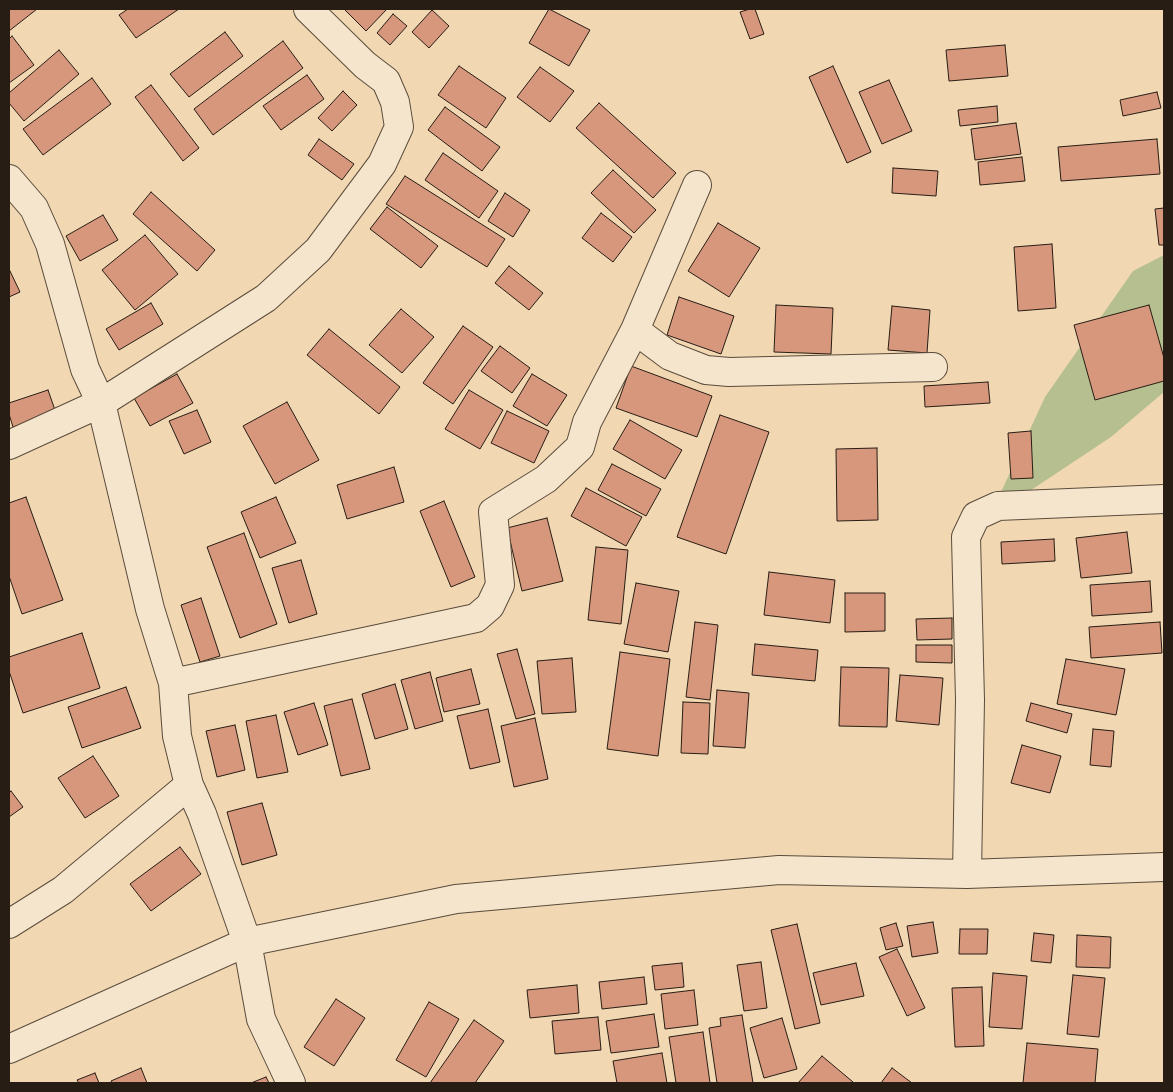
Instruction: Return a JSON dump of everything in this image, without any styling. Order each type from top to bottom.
[{"type":"street","points":[[9,446],[101,403],[266,298],[318,250],[382,164],[399,126],[395,102],[386,81],[365,65],[308,9]]},
{"type":"street","points":[[9,179],[34,208],[50,244],[85,368],[101,403],[150,609],[173,683],[177,736],[189,785],[202,814],[247,942],[261,1019],[291,1083]]},
{"type":"street","points":[[173,683],[476,618],[490,606],[500,585],[493,512],[546,479],[580,447],[587,422],[635,330],[697,185]]},
{"type":"street","points":[[635,330],[670,356],[706,370],[729,372],[933,367]]},
{"type":"street","points":[[967,874],[970,700],[966,537],[976,516],[998,506],[1164,499]]},
{"type":"street","points":[[9,924],[63,890],[189,785]]},
{"type":"street","points":[[9,1049],[247,942],[456,898],[779,870],[967,874],[1164,867]]},
{"type":"green space","points":[[1164,255],[1164,392],[1111,437],[989,518],[1045,397],[1133,271]]},
{"type":"building","points":[[9,9],[37,9],[9,31]]},
{"type":"building","points":[[128,9],[179,9],[136,38],[119,15]]},
{"type":"building","points":[[344,9],[387,9],[366,31]]},
{"type":"building","points":[[549,9],[590,30],[569,66],[529,43]]},
{"type":"building","points":[[755,9],[764,34],[750,39],[740,12]]},
{"type":"building","points":[[432,10],[449,26],[429,48],[412,32]]},
{"type":"building","points":[[393,14],[407,26],[390,45],[377,33]]},
{"type":"building","points":[[225,32],[243,56],[189,97],[170,74]]},
{"type":"building","points":[[12,36],[34,65],[9,83],[9,39]]},
{"type":"building","points":[[283,41],[303,68],[213,135],[194,109]]},
{"type":"building","points":[[1005,45],[1008,76],[949,81],[946,50]]},
{"type":"building","points":[[59,50],[79,74],[24,121],[9,103],[9,93]]},
{"type":"building","points":[[459,66],[506,98],[486,128],[438,95]]},
{"type":"building","points":[[833,66],[871,152],[847,163],[809,77]]},
{"type":"building","points":[[540,67],[574,91],[550,122],[517,97]]},
{"type":"building","points":[[307,75],[324,99],[281,130],[263,106]]},
{"type":"building","points":[[92,78],[111,104],[43,155],[23,129]]},
{"type":"building","points":[[889,80],[912,131],[882,144],[859,92]]},
{"type":"building","points":[[151,85],[199,148],[183,161],[135,97]]},
{"type":"building","points":[[343,91],[357,105],[332,131],[318,118]]},
{"type":"building","points":[[1157,92],[1161,108],[1123,116],[1120,100]]},
{"type":"building","points":[[599,103],[676,173],[653,198],[576,128]]},
{"type":"building","points":[[997,106],[998,122],[960,126],[958,110]]},
{"type":"building","points":[[445,107],[500,147],[482,171],[428,130]]},
{"type":"building","points":[[1016,123],[1021,154],[975,160],[971,129]]},
{"type":"building","points":[[319,139],[354,164],[342,180],[308,155]]},
{"type":"building","points":[[1157,139],[1160,174],[1061,181],[1058,147]]},
{"type":"building","points":[[443,153],[498,191],[479,218],[425,180]]},
{"type":"building","points":[[1022,157],[1025,181],[980,185],[978,162]]},
{"type":"building","points":[[893,168],[938,171],[936,196],[892,193]]},
{"type":"building","points":[[613,170],[656,210],[634,233],[591,193]]},
{"type":"building","points":[[405,176],[505,239],[487,267],[386,204]]},
{"type":"building","points":[[151,192],[215,250],[197,271],[133,214]]},
{"type":"building","points":[[505,193],[530,210],[513,237],[488,221]]},
{"type":"building","points":[[387,207],[438,246],[421,268],[370,229]]},
{"type":"building","points":[[1164,208],[1164,245],[1159,245],[1155,209]]},
{"type":"building","points":[[601,213],[632,237],[613,262],[582,238]]},
{"type":"building","points":[[103,215],[118,240],[80,261],[66,236]]},
{"type":"building","points":[[718,223],[760,248],[729,297],[688,271]]},
{"type":"building","points":[[145,235],[178,274],[135,310],[102,270]]},
{"type":"building","points":[[1052,244],[1056,308],[1018,311],[1014,247]]},
{"type":"building","points":[[509,266],[543,293],[529,310],[495,283]]},
{"type":"building","points":[[9,269],[20,292],[9,297]]},
{"type":"building","points":[[679,297],[734,316],[721,354],[667,335]]},
{"type":"building","points":[[151,303],[163,324],[119,350],[106,329]]},
{"type":"building","points":[[776,305],[833,308],[831,354],[774,352]]},
{"type":"building","points":[[1149,305],[1164,358],[1164,381],[1095,400],[1074,325]]},
{"type":"building","points":[[892,306],[930,310],[927,353],[888,350]]},
{"type":"building","points":[[401,309],[434,337],[402,373],[369,345]]},
{"type":"building","points":[[463,326],[493,347],[453,404],[423,383]]},
{"type":"building","points":[[329,329],[400,387],[379,414],[307,355]]},
{"type":"building","points":[[500,346],[530,368],[512,393],[481,371]]},
{"type":"building","points":[[631,366],[712,396],[697,437],[616,408]]},
{"type":"building","points":[[177,374],[193,403],[150,426],[134,398]]},
{"type":"building","points":[[532,374],[567,395],[547,426],[513,406]]},
{"type":"building","points":[[988,382],[990,403],[925,407],[924,386]]},
{"type":"building","points":[[48,390],[56,413],[13,427],[9,414],[9,403]]},
{"type":"building","points":[[469,390],[503,410],[480,449],[445,429]]},
{"type":"building","points":[[287,402],[319,460],[275,484],[243,426]]},
{"type":"building","points":[[197,410],[211,442],[184,454],[169,421]]},
{"type":"building","points":[[507,411],[549,431],[534,463],[491,443]]},
{"type":"building","points":[[720,415],[769,432],[726,554],[677,537]]},
{"type":"building","points":[[630,420],[682,450],[665,479],[613,449]]},
{"type":"building","points":[[1031,431],[1033,478],[1011,479],[1008,433]]},
{"type":"building","points":[[877,448],[878,520],[837,521],[836,449]]},
{"type":"building","points":[[612,464],[661,489],[646,516],[598,490]]},
{"type":"building","points":[[394,467],[404,502],[347,519],[337,485]]},
{"type":"building","points":[[586,488],[642,517],[626,546],[571,516]]},
{"type":"building","points":[[26,497],[63,600],[22,614],[9,576],[9,503]]},
{"type":"building","points":[[276,497],[296,543],[260,558],[241,512]]},
{"type":"building","points":[[444,501],[475,577],[451,587],[420,511]]},
{"type":"building","points":[[547,518],[563,581],[522,591],[507,528]]},
{"type":"building","points":[[1127,532],[1132,573],[1081,578],[1076,538]]},
{"type":"building","points":[[244,533],[277,624],[240,638],[207,547]]},
{"type":"building","points":[[1054,539],[1055,561],[1002,564],[1001,542]]},
{"type":"building","points":[[596,547],[628,550],[621,624],[588,620]]},
{"type":"building","points":[[301,560],[317,614],[289,623],[272,568]]},
{"type":"building","points":[[769,572],[835,580],[830,623],[764,615]]},
{"type":"building","points":[[1150,581],[1152,612],[1092,616],[1090,585]]},
{"type":"building","points":[[636,583],[679,591],[668,652],[624,644]]},
{"type":"building","points":[[845,593],[885,593],[885,631],[845,632]]},
{"type":"building","points":[[201,598],[220,656],[200,662],[181,605]]},
{"type":"building","points":[[952,618],[952,639],[917,640],[916,619]]},
{"type":"building","points":[[695,622],[718,625],[710,700],[686,697]]},
{"type":"building","points":[[1160,622],[1162,653],[1091,658],[1089,627]]},
{"type":"building","points":[[82,633],[100,688],[23,713],[9,671],[9,657]]},
{"type":"building","points":[[755,644],[818,650],[815,681],[752,675]]},
{"type":"building","points":[[916,645],[952,645],[952,663],[916,662]]},
{"type":"building","points":[[517,649],[535,714],[516,719],[497,654]]},
{"type":"building","points":[[620,652],[670,659],[658,756],[607,749]]},
{"type":"building","points":[[572,658],[576,712],[542,714],[537,661]]},
{"type":"building","points":[[1066,659],[1125,669],[1116,715],[1057,704]]},
{"type":"building","points":[[841,667],[889,668],[887,727],[839,726]]},
{"type":"building","points":[[471,669],[480,704],[444,712],[436,678]]},
{"type":"building","points":[[430,672],[443,721],[415,729],[401,680]]},
{"type":"building","points":[[900,675],[943,678],[939,725],[896,721]]},
{"type":"building","points":[[395,684],[408,729],[375,739],[362,694]]},
{"type":"building","points":[[126,687],[141,728],[82,748],[68,707]]},
{"type":"building","points":[[717,690],[749,693],[745,748],[713,746]]},
{"type":"building","points":[[352,699],[370,769],[341,776],[324,706]]},
{"type":"building","points":[[683,702],[710,703],[708,754],[681,753]]},
{"type":"building","points":[[314,703],[328,745],[298,755],[284,712]]},
{"type":"building","points":[[1031,703],[1072,714],[1067,733],[1026,721]]},
{"type":"building","points":[[488,709],[500,762],[470,769],[457,716]]},
{"type":"building","points":[[276,715],[288,772],[257,778],[246,721]]},
{"type":"building","points":[[535,718],[548,779],[514,787],[501,726]]},
{"type":"building","points":[[235,725],[245,770],[217,777],[206,731]]},
{"type":"building","points":[[1093,729],[1114,731],[1111,767],[1090,765]]},
{"type":"building","points":[[1022,745],[1061,756],[1050,793],[1011,783]]},
{"type":"building","points":[[93,756],[119,796],[85,818],[58,778]]},
{"type":"building","points":[[11,791],[23,807],[9,817],[9,793]]},
{"type":"building","points":[[262,803],[277,855],[242,865],[227,812]]},
{"type":"building","points":[[180,847],[201,874],[151,911],[130,884]]},
{"type":"building","points":[[933,922],[938,953],[912,957],[907,926]]},
{"type":"building","points":[[896,923],[903,946],[886,950],[880,928]]},
{"type":"building","points":[[797,924],[820,1023],[795,1029],[771,930]]},
{"type":"building","points":[[960,929],[988,929],[987,954],[959,954]]},
{"type":"building","points":[[1034,933],[1054,935],[1051,963],[1031,961]]},
{"type":"building","points":[[1077,935],[1111,937],[1110,968],[1076,967]]},
{"type":"building","points":[[897,949],[925,1008],[907,1016],[879,957]]},
{"type":"building","points":[[761,962],[767,1008],[744,1011],[737,965]]},
{"type":"building","points":[[682,963],[684,987],[655,990],[652,966]]},
{"type":"building","points":[[856,963],[864,996],[821,1005],[813,973]]},
{"type":"building","points":[[993,973],[1027,976],[1022,1029],[989,1027]]},
{"type":"building","points":[[1073,975],[1105,978],[1099,1037],[1067,1034]]},
{"type":"building","points":[[644,977],[647,1004],[602,1009],[599,982]]},
{"type":"building","points":[[577,985],[579,1013],[530,1018],[527,990]]},
{"type":"building","points":[[982,987],[984,1046],[955,1047],[952,988]]},
{"type":"building","points":[[694,990],[698,1025],[665,1029],[661,994]]},
{"type":"building","points":[[336,999],[365,1018],[334,1066],[304,1047]]},
{"type":"building","points":[[429,1002],[459,1019],[426,1077],[396,1060]]},
{"type":"building","points":[[654,1014],[659,1047],[611,1053],[606,1021]]},
{"type":"building","points":[[742,1015],[753,1083],[717,1083],[709,1028],[721,1026],[720,1018]]},
{"type":"building","points":[[598,1017],[601,1050],[555,1054],[552,1021]]},
{"type":"building","points":[[782,1018],[797,1069],[764,1078],[750,1028]]},
{"type":"building","points":[[474,1020],[504,1041],[475,1083],[430,1083]]},
{"type":"building","points":[[703,1032],[710,1083],[676,1083],[669,1037]]},
{"type":"building","points":[[1027,1043],[1098,1049],[1095,1083],[1023,1083]]},
{"type":"building","points":[[662,1053],[667,1083],[617,1083],[613,1061]]},
{"type":"building","points":[[822,1056],[853,1082],[798,1083]]},
{"type":"building","points":[[141,1068],[147,1083],[112,1083],[111,1081]]},
{"type":"building","points":[[892,1068],[912,1083],[881,1083]]},
{"type":"building","points":[[95,1073],[99,1083],[79,1083],[77,1080]]},
{"type":"building","points":[[266,1077],[269,1083],[251,1083]]}]
